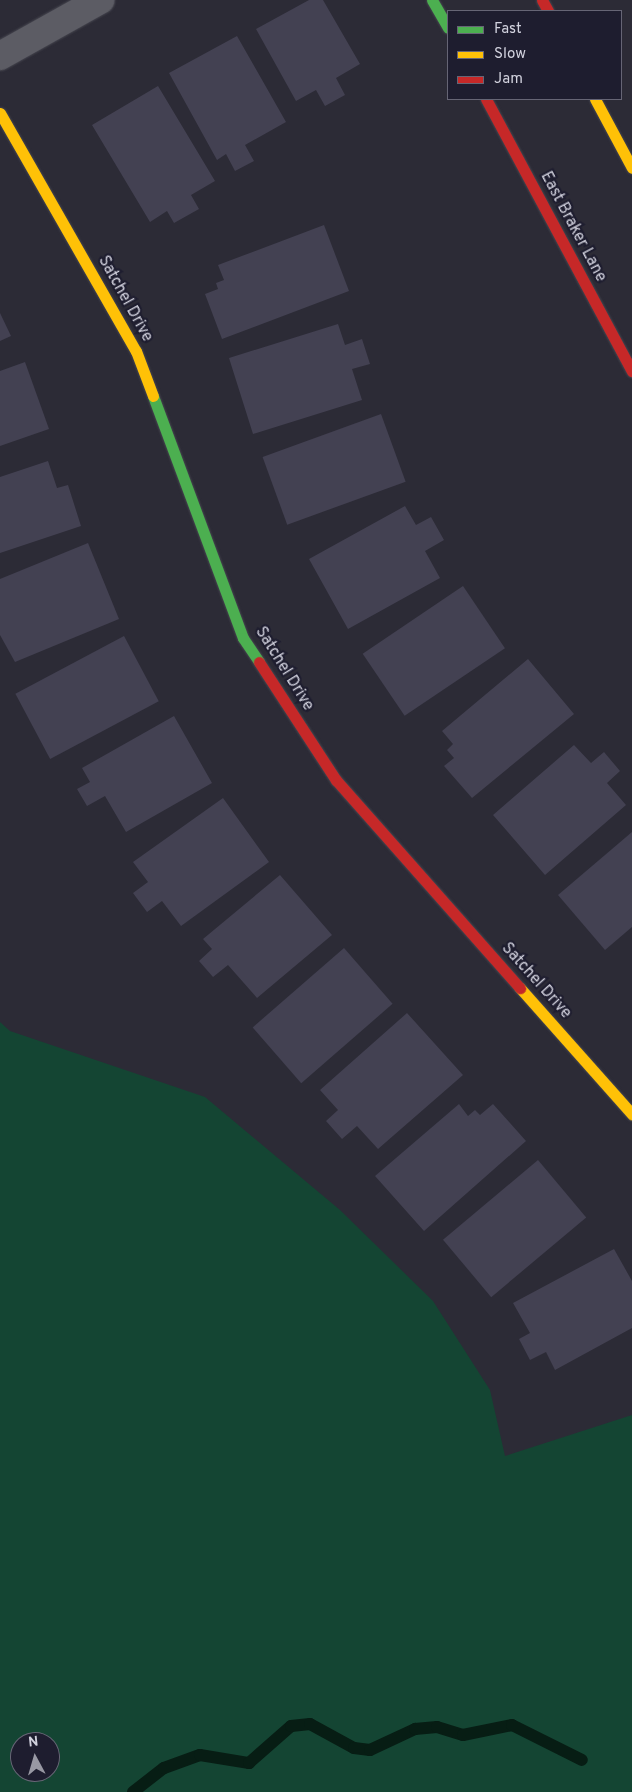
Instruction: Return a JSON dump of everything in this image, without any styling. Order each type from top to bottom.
[{"type":"street","points":[[0,56],[100,0]]},
{"type":"street","points":[[432,0],[447,26]]},
{"type":"street","name":"East Braker Lane","points":[[487,100],[632,371]]},
{"type":"street","points":[[596,100],[632,168]]},
{"type":"street","name":"Satchel Drive","points":[[0,113],[136,351],[243,638],[336,780],[632,1114]]},
{"type":"green space","points":[[0,1022],[10,1031],[205,1097],[340,1210],[433,1301],[490,1390],[505,1456],[632,1415],[632,1792],[0,1792]]},
{"type":"building","points":[[309,0],[323,0],[360,64],[336,78],[345,95],[325,106],[316,90],[296,101],[256,29]]},
{"type":"building","points":[[237,36],[286,122],[245,145],[254,161],[235,171],[226,154],[217,160],[169,73]]},
{"type":"building","points":[[158,86],[215,181],[191,195],[199,209],[174,223],[167,211],[150,222],[92,125]]},
{"type":"building","points":[[324,225],[349,291],[222,339],[205,294],[218,289],[216,283],[224,280],[218,265]]},
{"type":"building","points":[[0,313],[11,336],[0,341]]},
{"type":"building","points":[[338,324],[345,345],[362,339],[370,364],[352,369],[362,400],[253,434],[229,358]]},
{"type":"building","points":[[25,362],[49,429],[0,446],[0,371]]},
{"type":"building","points":[[381,414],[406,482],[287,525],[263,457]]},
{"type":"building","points":[[48,461],[57,488],[68,485],[81,526],[0,553],[0,477]]},
{"type":"building","points":[[405,506],[416,525],[431,517],[444,540],[425,551],[440,578],[348,629],[309,559]]},
{"type":"building","points":[[88,543],[119,619],[15,662],[0,635],[0,579]]},
{"type":"building","points":[[463,586],[505,648],[405,716],[363,654]]},
{"type":"building","points":[[124,636],[159,701],[50,759],[15,694]]},
{"type":"building","points":[[528,659],[574,714],[472,798],[444,766],[454,758],[447,750],[453,744],[442,731]]},
{"type":"building","points":[[174,716],[212,783],[126,832],[105,796],[87,806],[77,789],[90,782],[82,768]]},
{"type":"building","points":[[574,745],[591,763],[604,752],[620,771],[607,783],[626,805],[545,875],[493,815]]},
{"type":"building","points":[[223,798],[269,862],[181,926],[162,901],[147,912],[133,893],[148,882],[133,862]]},
{"type":"building","points":[[632,832],[632,927],[605,950],[558,895]]},
{"type":"building","points":[[280,875],[332,935],[257,998],[228,965],[213,977],[199,961],[212,949],[203,939]]},
{"type":"building","points":[[344,948],[393,1004],[301,1083],[253,1027]]},
{"type":"building","points":[[407,1013],[463,1075],[378,1149],[357,1126],[342,1139],[326,1121],[338,1110],[320,1090]]},
{"type":"building","points":[[459,1104],[468,1116],[475,1110],[480,1115],[493,1104],[526,1141],[424,1231],[375,1176]]},
{"type":"building","points":[[538,1160],[586,1217],[491,1297],[443,1240]]},
{"type":"building","points":[[614,1249],[632,1281],[632,1328],[555,1370],[546,1352],[530,1360],[519,1339],[530,1333],[513,1303]]},
{"type":"waterway","points":[[133,1792],[164,1768],[200,1755],[249,1763],[291,1726],[310,1724],[354,1748],[370,1750],[415,1729],[437,1727],[463,1735],[512,1725],[582,1760]]},
{"type":"traffic: fast","points":[[432,0],[447,26]]},
{"type":"traffic: fast","points":[[153,396],[243,638],[259,662]]},
{"type":"traffic: slow","points":[[596,100],[632,168]]},
{"type":"traffic: slow","points":[[0,113],[136,351],[153,396]]},
{"type":"traffic: slow","points":[[520,988],[632,1114]]},
{"type":"traffic: jam","points":[[542,0],[547,10]]},
{"type":"traffic: jam","points":[[487,100],[632,371]]},
{"type":"traffic: jam","points":[[259,662],[336,780],[520,988]]}]
